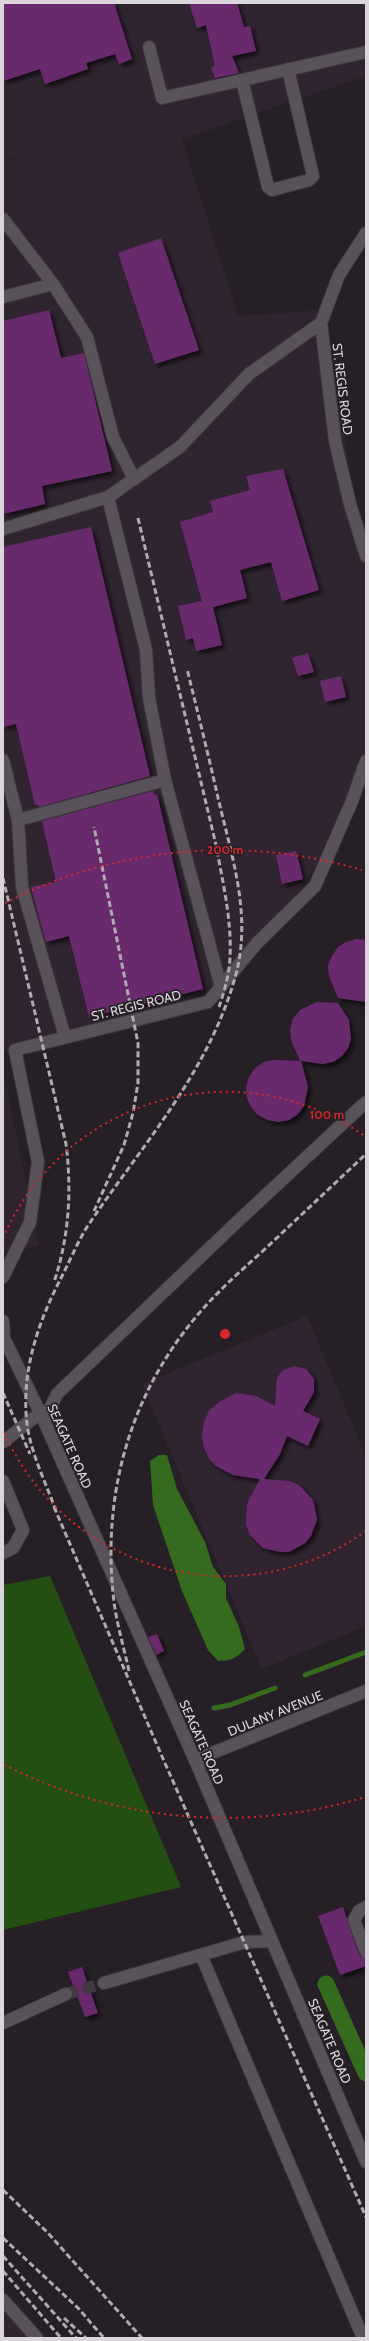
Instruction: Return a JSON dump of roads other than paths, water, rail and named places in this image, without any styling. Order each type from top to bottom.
[{"type":"street","points":[[149,47],[162,98],[366,52]]},
{"type":"street","points":[[242,80],[268,187],[272,190],[309,180],[313,176],[288,69]]},
{"type":"street","points":[[3,219],[53,284],[87,337],[113,437],[134,479]]},
{"type":"street","name":"ST. REGIS ROAD","points":[[366,233],[339,275],[321,323],[335,441],[350,504],[366,556]]},
{"type":"street","points":[[3,298],[53,284]]},
{"type":"street","points":[[3,529],[108,497],[180,447],[249,374],[321,323]]},
{"type":"street","points":[[108,497],[146,650],[150,698],[165,780],[221,987]]},
{"type":"street","points":[[3,760],[18,820],[22,887],[65,1037]]},
{"type":"street","name":"ST. REGIS ROAD","points":[[4,1274],[30,1222],[38,1162],[9,1050],[208,1002],[257,942],[315,886],[352,802],[366,761]]},
{"type":"street","points":[[18,820],[165,780]]},
{"type":"street","points":[[3,1442],[42,1417],[57,1394],[239,1220],[366,1102]]},
{"type":"street","points":[[3,1321],[4,1338]]},
{"type":"street","name":"SEAGATE ROAD","points":[[4,1338],[42,1417],[196,1760],[366,2162]]},
{"type":"street","points":[[3,1481],[23,1530],[13,1548],[3,1553]]},
{"type":"street","name":"DULANY AVENUE","points":[[196,1760],[366,1692]]},
{"type":"street","points":[[366,1907],[359,1911],[354,1920],[366,1952]]},
{"type":"street","points":[[104,1983],[244,1942],[272,1941]]},
{"type":"street","points":[[201,1955],[363,2338]]},
{"type":"street","points":[[3,2023],[66,1994]]},
{"type":"street","points":[[3,2300],[37,2338]]},
{"type":"waterway","points":[[305,1675],[366,1652]]},
{"type":"waterway","points":[[214,1708],[230,1705],[275,1688]]},
{"type":"waterway","points":[[326,1984],[366,2073]]},
{"type":"tunnel","points":[[66,1994],[104,1983]]},
{"type":"railway","points":[[138,518],[216,845],[225,891],[229,922],[230,954],[227,979],[219,1007]]},
{"type":"railway","points":[[56,1511],[35,1457],[27,1424],[26,1386],[38,1332],[44,1314],[76,1246],[87,1227],[150,1139],[190,1079],[207,1048],[222,1015],[234,981],[239,958],[242,936],[241,913],[235,868],[187,669]]},
{"type":"railway","points":[[94,827],[138,1043],[138,1083],[133,1113],[124,1145],[94,1211]]},
{"type":"railway","points":[[3,878],[66,1144],[69,1179],[68,1214],[63,1248],[54,1282]]},
{"type":"railway","points":[[129,1671],[114,1602],[111,1562],[112,1523],[117,1484],[126,1447],[139,1410],[156,1376],[176,1342],[216,1294],[366,1154]]},
{"type":"railway","points":[[3,1393],[30,1454]]},
{"type":"railway","points":[[54,1507],[164,1761],[366,2217]]},
{"type":"railway","points":[[3,2190],[47,2232],[142,2338]]},
{"type":"railway","points":[[3,2238],[78,2308],[104,2338]]},
{"type":"railway","points":[[3,2256],[76,2338]]},
{"type":"railway","points":[[3,2271],[61,2338]]},
{"type":"railway","points":[[64,2318],[86,2338]]}]
